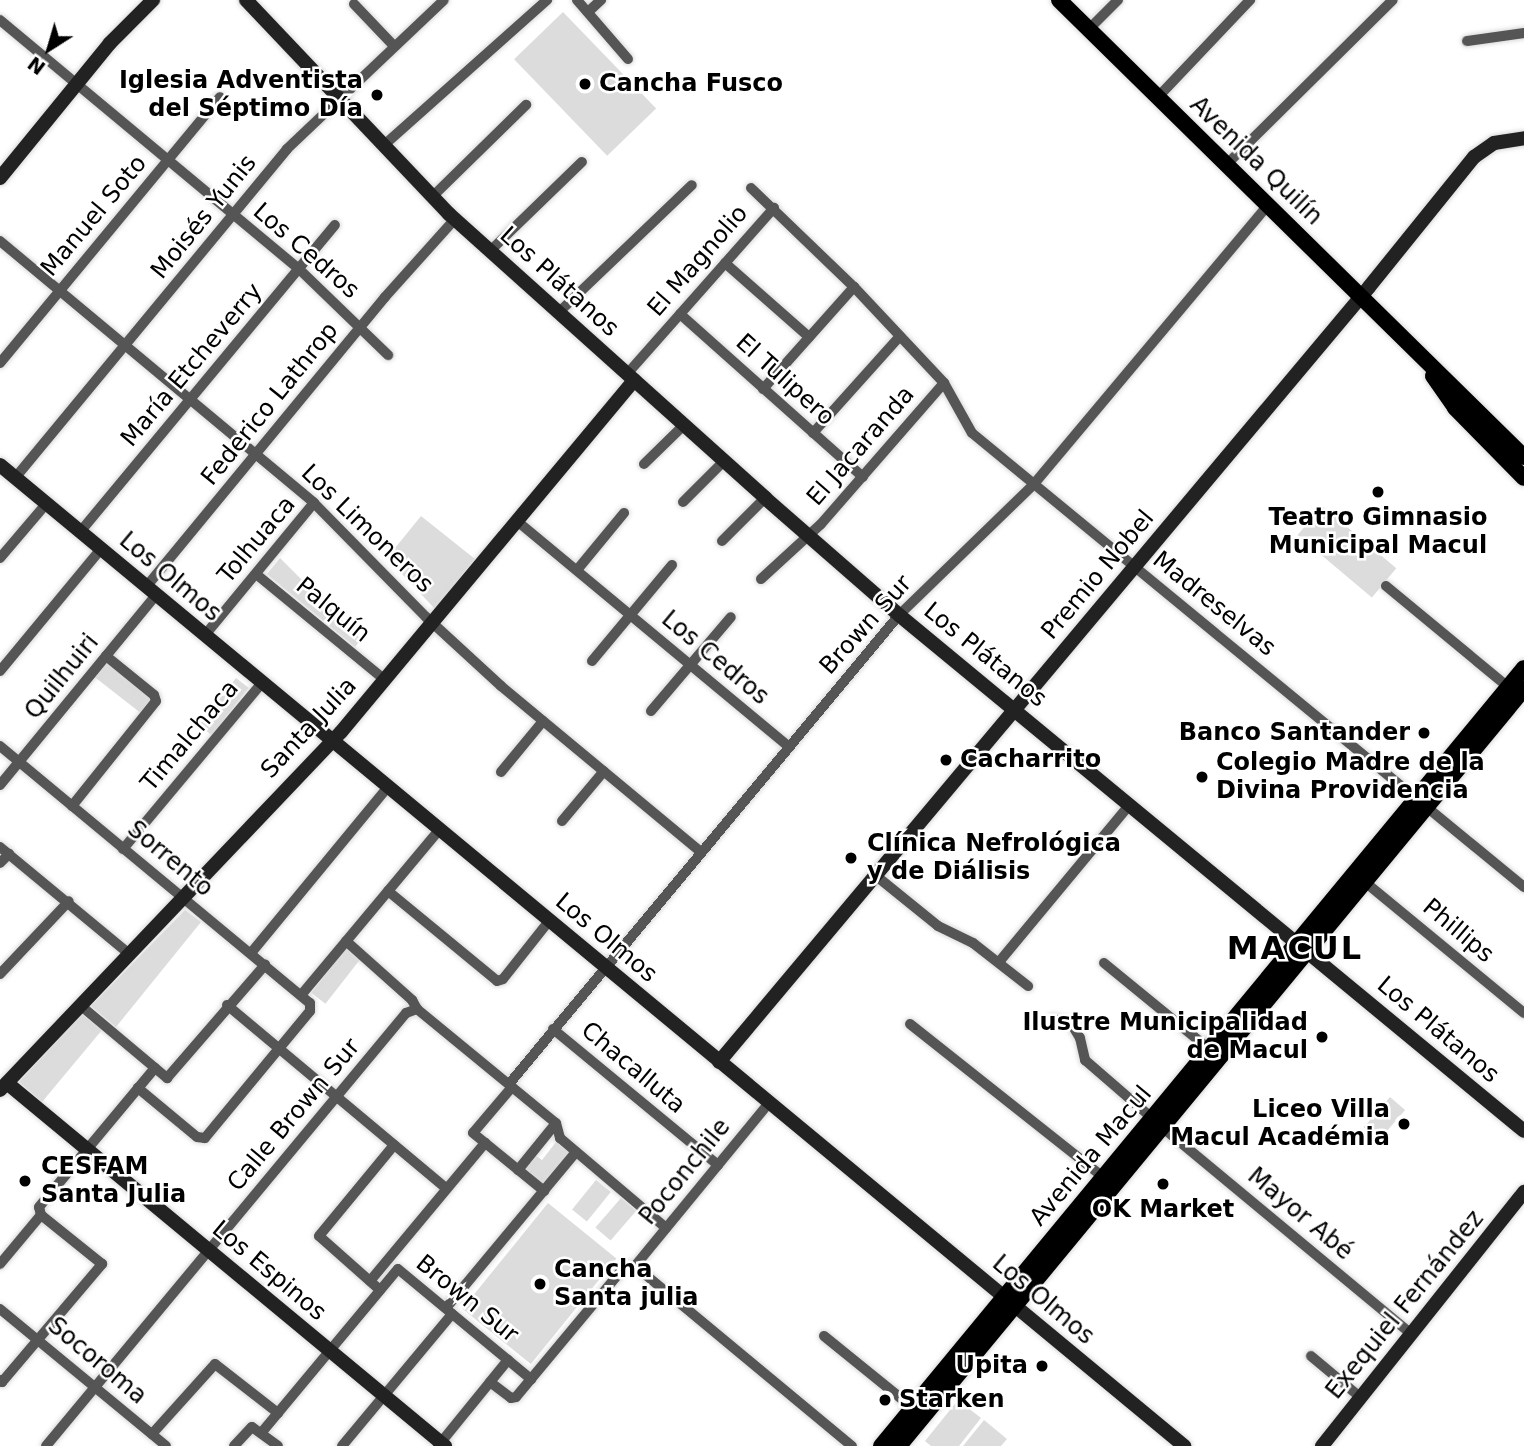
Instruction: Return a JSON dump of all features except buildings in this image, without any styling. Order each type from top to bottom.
[{"type":"main road","name":"Avenida Quilín","points":[[1059,0],[1524,457]]},
{"type":"main road","name":"Avenida Quilín","points":[[1419,355],[1450,402],[1524,478]]},
{"type":"main road","name":"Avenida Macul","points":[[899,1446],[1009,1302],[1108,1181],[1422,802],[1518,695],[1524,668]]},
{"type":"main road","name":"Avenida Macul","points":[[1157,1123],[1209,1049],[1302,946],[1365,882],[1422,802]]},
{"type":"main road","name":"Avenida Macul","points":[[881,1446],[1009,1302]]},
{"type":"street","points":[[0,178],[124,27],[153,0]]},
{"type":"street","name":"Los Plátanos","points":[[246,0],[432,197],[765,498],[899,615],[1524,1131]]},
{"type":"street","name":"Moisés Yunis","points":[[15,478],[287,149],[444,0]]},
{"type":"street","points":[[383,146],[547,0]]},
{"type":"street","points":[[577,0],[628,59]]},
{"type":"street","points":[[588,12],[601,0]]},
{"type":"street","points":[[1089,29],[1118,0]]},
{"type":"street","points":[[1158,97],[1250,0]]},
{"type":"street","points":[[1227,164],[1393,0]]},
{"type":"street","points":[[354,4],[394,46]]},
{"type":"street","name":"Los Cedros","points":[[0,20],[299,269],[388,355]]},
{"type":"street","points":[[1467,41],[1524,33]]},
{"type":"street","name":"Manuel Soto","points":[[0,363],[220,97]]},
{"type":"street","points":[[432,197],[526,105]]},
{"type":"street","name":"Premio Nobel","points":[[719,1062],[1478,153],[1500,141],[1524,138]]},
{"type":"street","points":[[490,251],[582,162]]},
{"type":"street","points":[[558,313],[692,186]]},
{"type":"street","name":"Madreselvas","points":[[751,188],[854,287],[944,383],[968,429],[1524,887]]},
{"type":"street","name":"Brown Sur","points":[[369,1281],[485,1143],[473,1133],[553,1029],[899,615],[1034,484],[1268,205]]},
{"type":"street","name":"El Magnolio","points":[[630,377],[724,262],[774,208]]},
{"type":"street","name":"Federico Lathrop","points":[[151,591],[256,454],[360,327],[455,219]]},
{"type":"street","name":"María Etcheverry","points":[[80,532],[335,225]]},
{"type":"street","name":"Los Limoneros","points":[[0,241],[314,503],[432,622],[543,721],[701,852]]},
{"type":"street","points":[[724,262],[809,337]]},
{"type":"street","points":[[763,389],[854,287]]},
{"type":"street","name":"El Tulipero","points":[[680,314],[863,477]]},
{"type":"street","points":[[813,433],[900,336]]},
{"type":"street","name":"Santa Julia","points":[[2,1083],[331,740],[517,520],[630,377]]},
{"type":"street","name":"El Jacaranda","points":[[761,579],[808,535],[863,477],[944,383]]},
{"type":"street","points":[[644,464],[684,425]]},
{"type":"street","points":[[683,502],[724,461]]},
{"type":"street","name":"Los Olmos","points":[[0,466],[1184,1446]]},
{"type":"street","points":[[722,541],[765,498]]},
{"type":"street","name":"Tolhuaca","points":[[205,635],[314,503]]},
{"type":"street","points":[[0,558],[46,504]]},
{"type":"street","points":[[577,570],[624,513]]},
{"type":"street","name":"Los Cedros","points":[[517,520],[789,747]]},
{"type":"street","points":[[0,671],[101,550]]},
{"type":"street","points":[[592,661],[672,565]]},
{"type":"street","name":"Palquín","points":[[256,574],[384,679]]},
{"type":"street","points":[[1386,586],[1518,695]]},
{"type":"street","name":"Quilhuiri","points":[[0,785],[106,656],[151,591]]},
{"type":"street","points":[[651,711],[731,617]]},
{"type":"street","points":[[72,806],[156,701],[154,695],[106,656]]},
{"type":"street","name":"Timalchaca","points":[[123,849],[262,683]]},
{"type":"street","points":[[500,772],[543,721]]},
{"type":"street","name":"Sorrento","points":[[0,746],[302,994],[311,1006],[279,1048]]},
{"type":"street","points":[[562,821],[604,771]]},
{"type":"street","points":[[251,953],[387,787]]},
{"type":"street","points":[[999,962],[1129,804]]},
{"type":"street","points":[[302,994],[439,830]]},
{"type":"street","points":[[0,863],[4,850],[69,901],[128,953]]},
{"type":"street","points":[[875,875],[938,926],[973,943],[1028,986]]},
{"type":"street","name":"Phillips","points":[[1365,882],[1524,1013]]},
{"type":"street","points":[[388,891],[497,981],[505,977],[550,921]]},
{"type":"street","points":[[0,974],[69,901]]},
{"type":"street","points":[[346,941],[412,1000],[417,1009],[556,1123],[558,1136],[666,1228]]},
{"type":"street","points":[[1104,963],[1209,1049]]},
{"type":"street","points":[[80,1004],[167,1077],[265,965]]},
{"type":"street","points":[[228,1005],[446,1188]]},
{"type":"street","name":"Calle Brown Sur","points":[[46,1446],[406,1013],[417,1009]]},
{"type":"street","name":"Mayor Abé","points":[[1052,1019],[1062,1018],[1077,1029],[1085,1060],[1091,1068],[1411,1334]]},
{"type":"street","points":[[910,1024],[1108,1181]]},
{"type":"street","name":"Chacalluta","points":[[553,1029],[718,1165]]},
{"type":"street","points":[[138,1088],[202,1139],[279,1048]]},
{"type":"street","points":[[1,1381],[102,1264],[41,1215],[39,1207],[155,1068]]},
{"type":"street","name":"Los Espinos","points":[[2,1083],[87,1149],[441,1445]]},
{"type":"street","name":"Poconchile","points":[[490,1382],[514,1398],[625,1266],[635,1266],[769,1103]]},
{"type":"street","points":[[518,1170],[556,1123]]},
{"type":"street","points":[[485,1143],[544,1191]]},
{"type":"street","name":"Brown Sur","points":[[380,1290],[319,1237],[394,1145]]},
{"type":"street","points":[[342,1446],[576,1152]]},
{"type":"street","name":"Exequiel Fernández","points":[[1322,1446],[1524,1192]]},
{"type":"street","points":[[0,1264],[41,1215]]},
{"type":"street","points":[[635,1266],[852,1446]]},
{"type":"street","name":"Brown Sur","points":[[234,1446],[249,1428],[255,1427],[262,1432],[398,1269],[531,1379]]},
{"type":"street","name":"Socoroma","points":[[0,1308],[166,1446]]},
{"type":"street","points":[[824,1336],[913,1408]]},
{"type":"street","points":[[1311,1356],[1360,1397]]},
{"type":"street","points":[[441,1445],[508,1360]]},
{"type":"street","points":[[152,1434],[215,1364],[220,1365],[278,1413]]},
{"type":"street","points":[[262,1432],[278,1446]]},
{"type":"shaded area","name":"Cancha Fusco","points":[[563,12],[656,108],[607,156],[514,59]]},
{"type":"shaded area","points":[[1322,506],[1396,568],[1372,597],[1298,535]]},
{"type":"shaded area","points":[[421,516],[475,559],[435,609],[387,558]]},
{"type":"shaded area","points":[[280,558],[361,639],[355,647],[267,574]]},
{"type":"shaded area","points":[[105,661],[153,699],[141,714],[93,676]]},
{"type":"shaded area","points":[[236,678],[249,688],[212,735],[199,725]]},
{"type":"shaded area","points":[[185,910],[201,922],[116,1027],[91,1006]]},
{"type":"shaded area","points":[[347,947],[361,958],[325,1004],[311,993]]},
{"type":"shaded area","points":[[82,1014],[102,1030],[42,1102],[19,1082]]},
{"type":"shaded area","points":[[1390,1097],[1405,1110],[1379,1140],[1364,1127]]},
{"type":"shaded area","points":[[556,1142],[570,1153],[544,1186],[523,1170],[535,1155],[542,1160]]},
{"type":"shaded area","points":[[596,1180],[611,1192],[587,1221],[572,1210]]},
{"type":"shaded area","points":[[621,1198],[636,1211],[611,1241],[595,1227]]},
{"type":"shaded area","name":"Cancha Santa julia","points":[[548,1203],[616,1258],[531,1364],[462,1309]]},
{"type":"shaded area","points":[[958,1400],[981,1418],[959,1446],[931,1446],[925,1441]]},
{"type":"shaded area","points":[[984,1420],[1007,1439],[1001,1446],[963,1446]]},
{"type":"place","name":"Cancha Fusco","points":[[585,84]]},
{"type":"place","name":"Iglesia Adventista del Séptimo Día","points":[[377,95]]},
{"type":"place","name":"Teatro Gimnasio Municipal Macul","points":[[1378,492]]},
{"type":"place","name":"Banco Santander","points":[[1424,733]]},
{"type":"place","name":"Cacharrito","points":[[946,760]]},
{"type":"place","name":"Colegio Madre de la Divina Providencia","points":[[1202,777]]},
{"type":"place","name":"Clínica Nefrológica y de Diálisis","points":[[851,858]]},
{"type":"place","name":"Ilustre Municipalidad de Macul","points":[[1322,1037]]},
{"type":"place","name":"Liceo Villa Macul Académia","points":[[1404,1124]]},
{"type":"place","name":"CESFAM Santa Julia","points":[[25,1181]]},
{"type":"place","name":"OK Market","points":[[1163,1184]]},
{"type":"place","name":"Cancha Santa julia","points":[[540,1284]]},
{"type":"place","name":"Upita","points":[[1042,1366]]},
{"type":"place","name":"Starken","points":[[885,1400]]},
{"type":"district","name":"MACUL","points":[[1295,948]]}]
